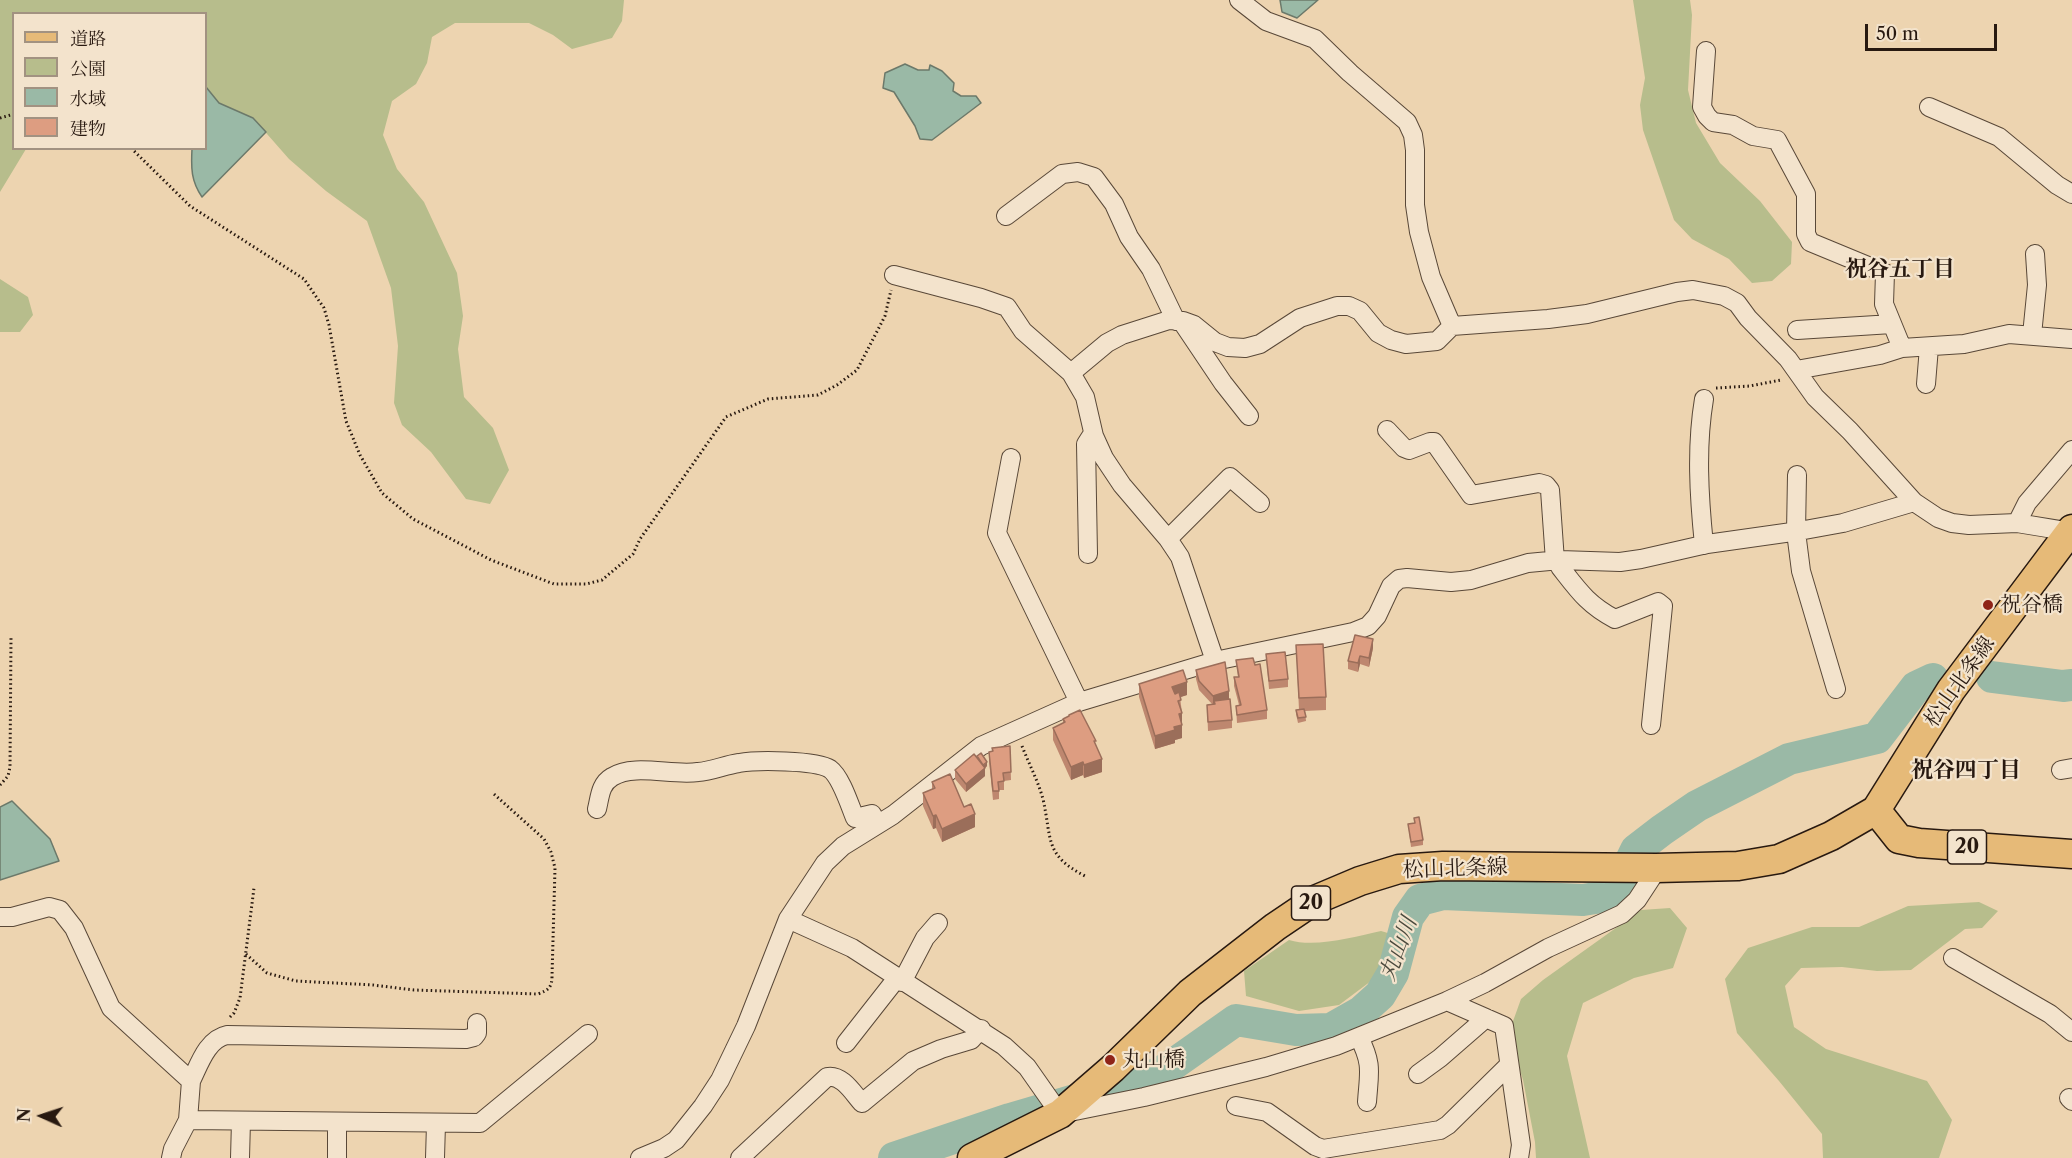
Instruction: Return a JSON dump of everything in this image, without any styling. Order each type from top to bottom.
[{"type":"main road","name":"松山北条線","points":[[972,1158],[1060,1114],[1113,1068],[1190,993],[1275,927],[1324,896],[1360,881],[1399,869],[1443,866],[1657,868],[1738,866],[1779,860],[1831,837],[1876,810],[1951,690],[2071,531]]},
{"type":"main road","name":"20","points":[[1876,810],[1899,839],[1919,843],[2072,854]]},
{"type":"street","points":[[1239,0],[1266,21],[1315,39],[1407,122],[1413,135],[1415,150],[1415,205],[1419,232],[1431,276],[1452,326]]},
{"type":"street","points":[[1706,51],[1702,108],[1707,117],[1713,122],[1733,125],[1753,135],[1777,140],[1806,194],[1806,234],[1810,242],[1885,273],[1884,304],[1902,348]]},
{"type":"street","points":[[1929,107],[1999,137],[2057,185],[2072,194]]},
{"type":"street","points":[[1006,216],[1062,174],[1078,172],[1094,177],[1114,204],[1129,237],[1151,269],[1179,321],[1249,416]]},
{"type":"street","points":[[2032,335],[2037,285],[2036,254]]},
{"type":"street","points":[[894,275],[1007,307],[1023,331],[1071,373],[1085,397],[1093,434],[1104,458],[1122,485],[1180,556],[1215,661]]},
{"type":"street","points":[[1071,373],[1107,343],[1122,335],[1169,320],[1194,325],[1215,342],[1228,348],[1245,348],[1260,345],[1300,318],[1337,306],[1349,306],[1360,311],[1378,333],[1406,344],[1437,341],[1452,326],[1587,314],[1677,292],[1693,290],[1710,292],[1737,303],[1748,318],[1788,358],[1815,397],[1850,431],[1914,502],[1938,518],[1969,525],[2017,523],[2071,531]]},
{"type":"street","points":[[1797,330],[1892,324]]},
{"type":"street","points":[[1798,372],[1880,355],[1902,348],[1964,344],[2009,334],[2072,339]]},
{"type":"street","points":[[1926,384],[1929,347]]},
{"type":"street","points":[[1704,399],[1699,427],[1704,545]]},
{"type":"street","points":[[1387,430],[1404,448],[1409,450],[1434,442],[1471,495],[1539,483],[1546,485],[1550,490],[1557,561],[1582,597],[1601,612],[1615,619],[1658,602],[1663,606],[1651,725]]},
{"type":"street","points":[[1088,554],[1086,444],[1093,434]]},
{"type":"street","points":[[2017,523],[2027,503],[2072,450]]},
{"type":"street","points":[[1011,458],[997,533],[1079,702]]},
{"type":"street","points":[[1797,475],[1796,532],[1801,571],[1836,689]]},
{"type":"street","points":[[1168,539],[1230,477],[1260,503]]},
{"type":"street","points":[[640,1158],[664,1153],[687,1126],[720,1080],[746,1026],[788,919],[825,863],[843,846],[893,815],[981,746],[1079,702],[1215,661],[1353,632],[1368,626],[1377,616],[1391,586],[1399,579],[1451,582],[1471,580],[1528,563],[1620,562],[1704,545],[1843,523],[1914,502]]},
{"type":"street","points":[[597,809],[603,784],[613,776],[629,770],[699,772],[738,763],[768,761],[816,764],[830,769],[836,776],[855,818],[872,814],[877,824]]},
{"type":"street","points":[[788,919],[852,948],[981,1029],[1028,1067],[1060,1114],[1144,1097],[1266,1067],[1336,1046],[1448,1001],[1548,948],[1622,914],[1637,900],[1657,868]]},
{"type":"street","points":[[0,917],[12,917],[49,907],[60,910],[74,928],[111,1008],[191,1081]]},
{"type":"street","points":[[846,1043],[900,980],[925,938],[938,923]]},
{"type":"street","points":[[1953,958],[2050,1014],[2072,1032]]},
{"type":"street","points":[[1448,1001],[1504,1026],[1521,1145],[1519,1158]]},
{"type":"street","points":[[1418,1074],[1486,1018]]},
{"type":"street","points":[[171,1158],[173,1149],[188,1120],[191,1081],[205,1053],[222,1036],[466,1039],[474,1037],[477,1033],[477,1023]]},
{"type":"street","points":[[740,1158],[827,1077],[837,1078],[845,1084],[861,1103],[913,1061],[971,1040],[981,1029]]},
{"type":"street","points":[[188,1120],[480,1124],[588,1034]]},
{"type":"street","points":[[1359,1037],[1368,1055],[1370,1066],[1367,1102]]},
{"type":"street","points":[[1236,1106],[1267,1112],[1315,1146],[1323,1149],[1440,1130],[1448,1125],[1509,1065]]},
{"type":"street","points":[[240,1158],[241,1121]]},
{"type":"street","points":[[337,1123],[337,1158]]},
{"type":"street","points":[[435,1158],[436,1124]]},
{"type":"path","points":[[133,150],[190,206],[304,279],[324,308],[329,325],[346,422],[360,455],[382,493],[413,519],[490,560],[554,584],[586,584],[602,580],[633,554],[640,539],[726,417],[768,399],[818,395],[837,385],[857,370],[885,316],[894,275]]},
{"type":"path","points":[[1704,399],[1708,388],[1750,386],[1798,372]]},
{"type":"path","points":[[0,785],[8,776],[10,767],[11,637]]},
{"type":"path","points":[[1016,731],[1042,798],[1049,839],[1068,868],[1086,876]]},
{"type":"path","points":[[246,954],[267,973],[297,981],[426,990],[538,994],[547,991],[552,986],[555,868],[551,852],[544,839],[494,794]]},
{"type":"path","points":[[222,1036],[222,1028],[234,1013],[240,998],[254,888]]},
{"type":"green space","points":[[0,0],[624,0],[622,21],[612,38],[572,49],[553,35],[529,23],[455,23],[432,37],[427,63],[416,84],[392,101],[383,135],[397,169],[424,202],[457,273],[463,316],[458,349],[464,397],[493,428],[509,470],[490,504],[466,499],[431,452],[402,425],[394,403],[398,346],[391,288],[367,221],[326,191],[289,159],[253,118],[219,103],[207,88],[207,12],[12,12],[12,150],[25,150],[0,192]]},
{"type":"green space","points":[[1633,0],[1690,0],[1692,15],[1688,90],[1696,123],[1720,163],[1760,201],[1792,242],[1791,264],[1772,281],[1752,283],[1729,259],[1692,239],[1674,220],[1643,130],[1640,105],[1645,78]]},
{"type":"green space","points":[[0,279],[28,297],[33,315],[20,332],[0,332]]},
{"type":"green space","points":[[1979,902],[1998,911],[1982,928],[1965,929],[1911,970],[1801,968],[1785,986],[1794,1027],[1826,1049],[1927,1081],[1952,1120],[1939,1158],[1823,1158],[1822,1134],[1737,1033],[1725,979],[1748,948],[1812,927],[1859,927],[1908,906]]},
{"type":"green space","points":[[1670,908],[1687,928],[1673,968],[1634,978],[1583,1003],[1567,1056],[1590,1158],[1536,1158],[1523,1080],[1514,1050],[1512,1024],[1521,999],[1543,980],[1641,910]]},
{"type":"green space","points":[[1381,931],[1401,937],[1375,978],[1339,1005],[1299,1011],[1246,996],[1244,971],[1289,940],[1322,942]]},
{"type":"water","points":[[1280,0],[1318,0],[1297,18],[1282,12]]},
{"type":"water","points":[[905,64],[918,70],[929,70],[930,65],[942,71],[954,83],[953,91],[961,96],[976,96],[981,103],[932,140],[920,139],[915,126],[894,92],[883,88],[885,73]]},
{"type":"water","points":[[207,88],[219,103],[253,118],[266,132],[202,197],[194,180],[192,150],[207,150]]},
{"type":"water","points":[[12,801],[50,839],[59,861],[0,880],[0,807]]},
{"type":"building","points":[[1355,635],[1373,639],[1369,658],[1360,656],[1358,663],[1348,661]]},
{"type":"building","points":[[1323,644],[1326,697],[1299,698],[1296,645]]},
{"type":"building","points":[[1285,652],[1288,679],[1269,681],[1266,654]]},
{"type":"building","points":[[1253,658],[1255,665],[1260,664],[1267,710],[1237,715],[1236,706],[1241,705],[1234,677],[1239,677],[1236,660]]},
{"type":"building","points":[[1225,662],[1229,691],[1213,696],[1199,681],[1196,670]]},
{"type":"building","points":[[1183,670],[1187,682],[1172,687],[1175,694],[1179,692],[1181,700],[1178,701],[1182,713],[1179,714],[1182,725],[1174,727],[1175,730],[1155,736],[1139,684]]},
{"type":"building","points":[[1230,699],[1232,720],[1208,722],[1207,705],[1215,704],[1214,701]]},
{"type":"building","points":[[1304,709],[1306,717],[1298,718],[1296,710]]},
{"type":"building","points":[[1080,710],[1096,741],[1094,741],[1102,759],[1084,765],[1083,762],[1071,767],[1053,728],[1065,722],[1063,719],[1069,715]]},
{"type":"building","points":[[1010,746],[1011,772],[1003,773],[1004,781],[998,782],[999,791],[993,791],[989,752],[993,751],[992,748]]},
{"type":"building","points":[[981,753],[987,762],[983,765],[977,756]]},
{"type":"building","points":[[974,754],[985,768],[966,784],[955,770]]},
{"type":"building","points":[[950,774],[964,807],[971,804],[975,814],[942,829],[936,815],[933,816],[923,793],[935,788],[932,782]]},
{"type":"building","points":[[1419,817],[1423,840],[1411,842],[1408,824],[1415,823],[1414,818]]},
{"type":"waterway","name":"丸山川","points":[[1992,677],[2063,686],[2072,685]]},
{"type":"waterway","name":"丸山川","points":[[894,1158],[1010,1119],[1146,1079],[1168,1068],[1236,1020],[1296,1030],[1331,1029],[1361,1012],[1380,995],[1393,973],[1408,917],[1420,900],[1443,894],[1583,900],[1614,895],[1636,850],[1697,806],[1789,759],[1877,738],[1916,687],[1933,679]]},
{"type":"place","name":"祝谷橋","points":[[1988,605]]},
{"type":"place","name":"丸山橋","points":[[1110,1060]]},
{"type":"district","name":"祝谷五丁目","points":[[1900,270]]},
{"type":"district","name":"祝谷四丁目","points":[[1966,771]]}]
